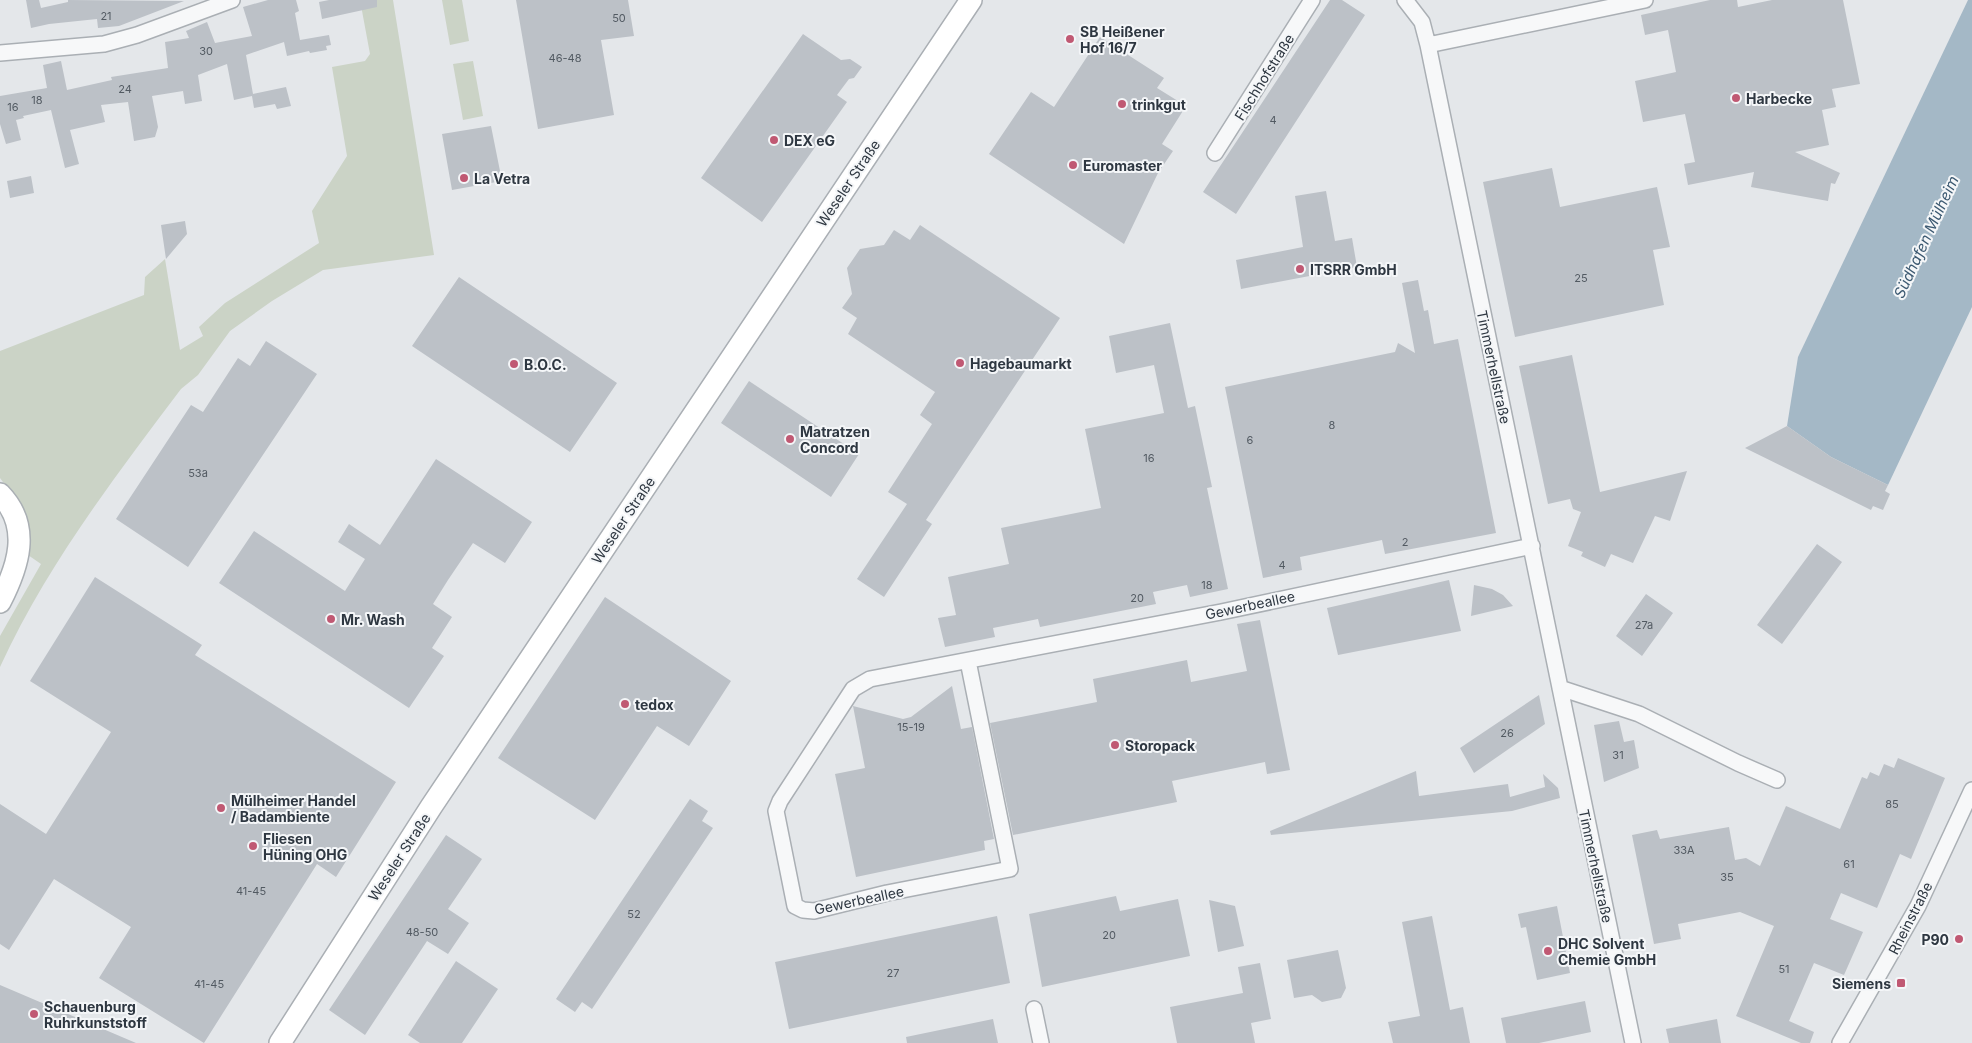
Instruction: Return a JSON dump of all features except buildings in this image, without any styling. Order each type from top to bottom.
[{"type":"main road","name":"Weseler Straße","points":[[280,1043],[445,786],[971,0]]},
{"type":"main road","points":[[0,494],[18,524],[20,549],[15,570],[0,602]]},
{"type":"street","points":[[0,53],[104,44],[136,36],[232,0]]},
{"type":"street","name":"Fischhofstraße","points":[[1216,153],[1312,0]]},
{"type":"street","name":"Timmerhellstraße","points":[[1405,0],[1422,22],[1428,45],[1633,1043]]},
{"type":"street","points":[[1428,45],[1645,0]]},
{"type":"street","name":"Gewerbeallee","points":[[968,661],[1010,869],[887,893],[814,911],[803,910],[795,906],[776,811],[780,801],[853,689],[870,679],[1221,612],[1532,546]]},
{"type":"street","points":[[1560,688],[1639,714],[1738,763],[1778,780]]},
{"type":"street","name":"Rheinstraße","points":[[1840,1043],[1918,906],[1972,790]]},
{"type":"street","points":[[1034,1010],[1041,1043]]},
{"type":"shaded area","points":[[360,0],[393,0],[434,255],[323,270],[272,301],[230,331],[198,375],[181,389],[83,523],[39,593],[0,667],[0,636],[41,564],[28,555],[30,538],[22,508],[0,478],[0,351],[144,295],[145,277],[165,259],[180,350],[203,336],[199,327],[225,303],[319,243],[312,211],[347,156],[332,67],[365,61],[370,54]]},
{"type":"shaded area","points":[[442,0],[462,0],[469,41],[450,45]]},
{"type":"shaded area","points":[[473,61],[483,116],[463,120],[453,64]]},
{"type":"water","name":"Südhafen Mülheim","points":[[1968,0],[1972,0],[1972,307],[1888,485],[1831,457],[1787,426],[1798,357]]},
{"type":"place","name":"SB Heißener Hof 16/7","points":[[1070,39]]},
{"type":"place","name":"Harbecke","points":[[1736,98]]},
{"type":"place","name":"trinkgut","points":[[1122,104]]},
{"type":"place","name":"DEX eG","points":[[774,140]]},
{"type":"place","name":"Euromaster","points":[[1073,165]]},
{"type":"place","name":"La Vetra","points":[[464,178]]},
{"type":"place","name":"ITSRR GmbH","points":[[1300,269]]},
{"type":"place","name":"Hagebaumarkt","points":[[960,363]]},
{"type":"place","name":"B.O.C.","points":[[514,364]]},
{"type":"place","name":"Matratzen Concord","points":[[790,439]]},
{"type":"place","name":"Mr. Wash","points":[[331,619]]},
{"type":"place","name":"tedox","points":[[625,704]]},
{"type":"place","name":"Storopack","points":[[1115,745]]},
{"type":"place","name":"Mülheimer Handel / Badambiente","points":[[221,808]]},
{"type":"place","name":"Fliesen Hüning OHG","points":[[253,846]]},
{"type":"place","name":"P90","points":[[1959,939]]},
{"type":"place","name":"DHC Solvent Chemie GmbH","points":[[1548,951]]},
{"type":"place","name":"Siemens","points":[[1901,983]]},
{"type":"place","name":"Schauenburg Ruhrkunststoff","points":[[34,1014]]}]
